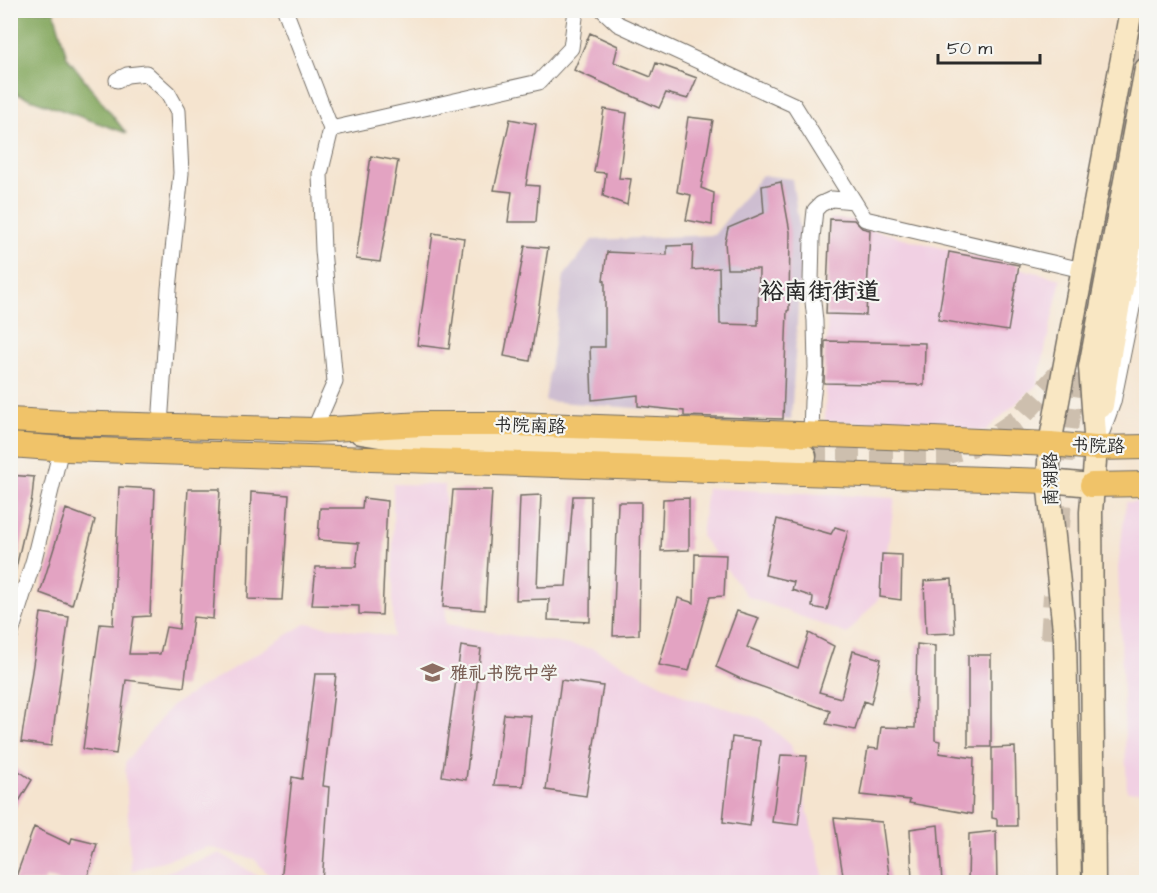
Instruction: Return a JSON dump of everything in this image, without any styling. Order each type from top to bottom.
[{"type":"main road","name":"南湖路","points":[[1070,882],[1065,639],[1048,481],[1050,444],[1131,10]]},
{"type":"main road","points":[[1096,448],[1090,367],[1146,69]]},
{"type":"main road","points":[[1094,882],[1092,485],[1111,347],[1146,159]]},
{"type":"main road","name":"书院南路","points":[[10,420],[314,430],[423,424],[501,424],[808,446],[1050,444]]},
{"type":"main road","name":"书院路","points":[[1050,444],[1096,448],[1146,447]]},
{"type":"main road","points":[[10,445],[60,449],[1048,481],[1092,485]]},
{"type":"main road","name":"书院路","points":[[1092,485],[1146,484]]},
{"type":"main road","points":[[1052,639],[1055,882]]},
{"type":"street","points":[[285,10],[331,129],[320,174],[323,250],[335,382],[314,430]]},
{"type":"street","points":[[331,129],[539,82],[571,48],[576,10]]},
{"type":"street","points":[[603,10],[618,24],[794,105],[865,219],[1082,270]]},
{"type":"street","points":[[117,80],[127,75],[146,73],[168,93],[178,111],[181,173],[169,289],[160,426]]},
{"type":"street","points":[[808,446],[816,368],[811,282],[815,210],[832,199],[854,201]]},
{"type":"street","points":[[1096,448],[1113,402],[1146,239]]},
{"type":"street","points":[[10,636],[34,559],[60,449]]},
{"type":"shaded area","points":[[762,175],[792,179],[802,245],[791,420],[545,401],[564,276],[592,240],[714,235]]},
{"type":"shaded area","points":[[830,219],[1061,279],[1037,385],[985,431],[825,421]]},
{"type":"shaded area","name":"雅礼书院中学","points":[[393,484],[445,485],[446,624],[593,649],[686,697],[760,718],[791,745],[825,882],[275,882],[254,859],[208,847],[131,871],[125,763],[171,706],[307,623],[393,637]]},
{"type":"shaded area","points":[[707,488],[895,498],[880,597],[847,634],[747,596],[701,536]]},
{"type":"shaded area","points":[[1126,502],[1146,502],[1146,791],[1127,792],[1118,568]]},
{"type":"shaded area","points":[[220,853],[265,882],[139,882]]},
{"type":"green space","points":[[11,10],[54,11],[67,57],[126,133],[11,92]]},
{"type":"building","points":[[590,33],[618,46],[614,62],[651,77],[656,63],[697,78],[688,99],[666,93],[659,108],[574,70]]},
{"type":"building","points":[[604,109],[627,113],[619,178],[631,179],[627,205],[603,196],[606,173],[594,172]]},
{"type":"building","points":[[688,117],[713,120],[701,188],[714,193],[712,225],[686,220],[691,195],[677,192]]},
{"type":"building","points":[[510,119],[536,124],[526,185],[539,186],[536,222],[508,222],[512,192],[494,190]]},
{"type":"building","points":[[371,156],[398,161],[380,262],[356,259]]},
{"type":"building","points":[[781,182],[790,232],[789,310],[787,311],[783,419],[684,416],[684,411],[638,406],[638,395],[592,400],[590,347],[605,347],[605,281],[603,280],[607,252],[667,255],[667,246],[693,245],[692,270],[719,268],[720,324],[758,325],[759,269],[727,269],[725,242],[728,228],[764,213],[762,186]]},
{"type":"building","points":[[830,219],[854,220],[862,228],[870,230],[866,315],[826,314]]},
{"type":"building","points":[[433,233],[464,238],[449,349],[417,345]]},
{"type":"building","points":[[525,246],[548,248],[530,361],[504,356]]},
{"type":"building","points":[[949,252],[1019,265],[1008,331],[938,320]]},
{"type":"building","points":[[825,341],[925,343],[924,385],[824,383]]},
{"type":"building","points":[[10,475],[34,477],[32,498],[15,572],[10,571],[10,512],[13,498],[10,498]]},
{"type":"building","points":[[119,487],[155,489],[150,616],[134,617],[129,654],[160,654],[166,627],[179,629],[188,489],[220,489],[213,619],[193,617],[184,687],[126,680],[116,754],[83,749],[100,624],[113,625]]},
{"type":"building","points":[[453,490],[492,490],[485,610],[443,607]]},
{"type":"building","points":[[251,492],[289,495],[282,600],[248,599]]},
{"type":"building","points":[[541,495],[537,587],[566,586],[573,496],[591,496],[590,622],[548,620],[549,599],[516,600],[520,496]]},
{"type":"building","points":[[363,498],[387,501],[382,615],[359,614],[359,606],[312,605],[316,567],[356,567],[359,543],[318,540],[320,508],[362,508]]},
{"type":"building","points":[[689,498],[689,550],[661,551],[663,499]]},
{"type":"building","points":[[618,502],[641,502],[639,635],[613,636]]},
{"type":"building","points":[[66,509],[95,520],[72,605],[40,593]]},
{"type":"building","points":[[777,519],[831,534],[835,527],[848,531],[827,610],[812,607],[813,597],[792,590],[794,582],[765,575]]},
{"type":"building","points":[[695,554],[726,555],[724,596],[710,597],[689,671],[659,665],[678,598],[694,603]]},
{"type":"building","points":[[882,554],[902,555],[901,600],[880,597]]},
{"type":"building","points":[[952,579],[955,633],[926,634],[924,581]]},
{"type":"building","points":[[737,611],[759,618],[747,647],[798,668],[809,633],[834,646],[819,692],[841,698],[853,651],[881,659],[871,704],[864,701],[855,730],[826,724],[830,711],[743,680],[716,667]]},
{"type":"building","points":[[41,613],[69,617],[51,746],[21,742]]},
{"type":"building","points":[[917,644],[935,646],[935,740],[940,741],[939,753],[974,758],[972,814],[909,803],[910,800],[860,795],[868,748],[878,749],[881,727],[915,728]]},
{"type":"building","points":[[461,646],[481,649],[466,780],[442,776]]},
{"type":"building","points":[[968,655],[991,655],[991,747],[968,747]]},
{"type":"building","points":[[315,674],[336,674],[323,786],[329,787],[322,882],[281,882],[292,777],[302,779]]},
{"type":"building","points":[[561,680],[603,686],[586,796],[546,790]]},
{"type":"building","points":[[504,714],[531,716],[523,786],[494,785]]},
{"type":"building","points":[[732,737],[760,741],[750,826],[723,822]]},
{"type":"building","points":[[1015,747],[1017,826],[997,826],[997,819],[992,818],[992,748]]},
{"type":"building","points":[[781,755],[807,756],[798,825],[772,822]]},
{"type":"building","points":[[10,765],[32,780],[10,816]]},
{"type":"building","points":[[834,818],[882,822],[890,882],[844,882]]},
{"type":"building","points":[[938,825],[942,882],[912,882],[910,829]]},
{"type":"building","points":[[34,827],[70,844],[72,838],[97,844],[86,882],[60,882],[46,877],[44,882],[14,882]]},
{"type":"building","points":[[996,831],[997,882],[968,882],[969,834]]},
{"type":"tunnel","points":[[1059,527],[1065,442],[1079,352],[1144,10]]},
{"type":"tunnel","points":[[805,456],[941,455],[988,441],[1018,420],[1068,364]]},
{"type":"tunnel","points":[[1051,639],[1054,595]]},
{"type":"place","name":"雅礼书院中学","points":[[432,673]]},
{"type":"district","name":"裕南街街道","points":[[820,292]]}]
